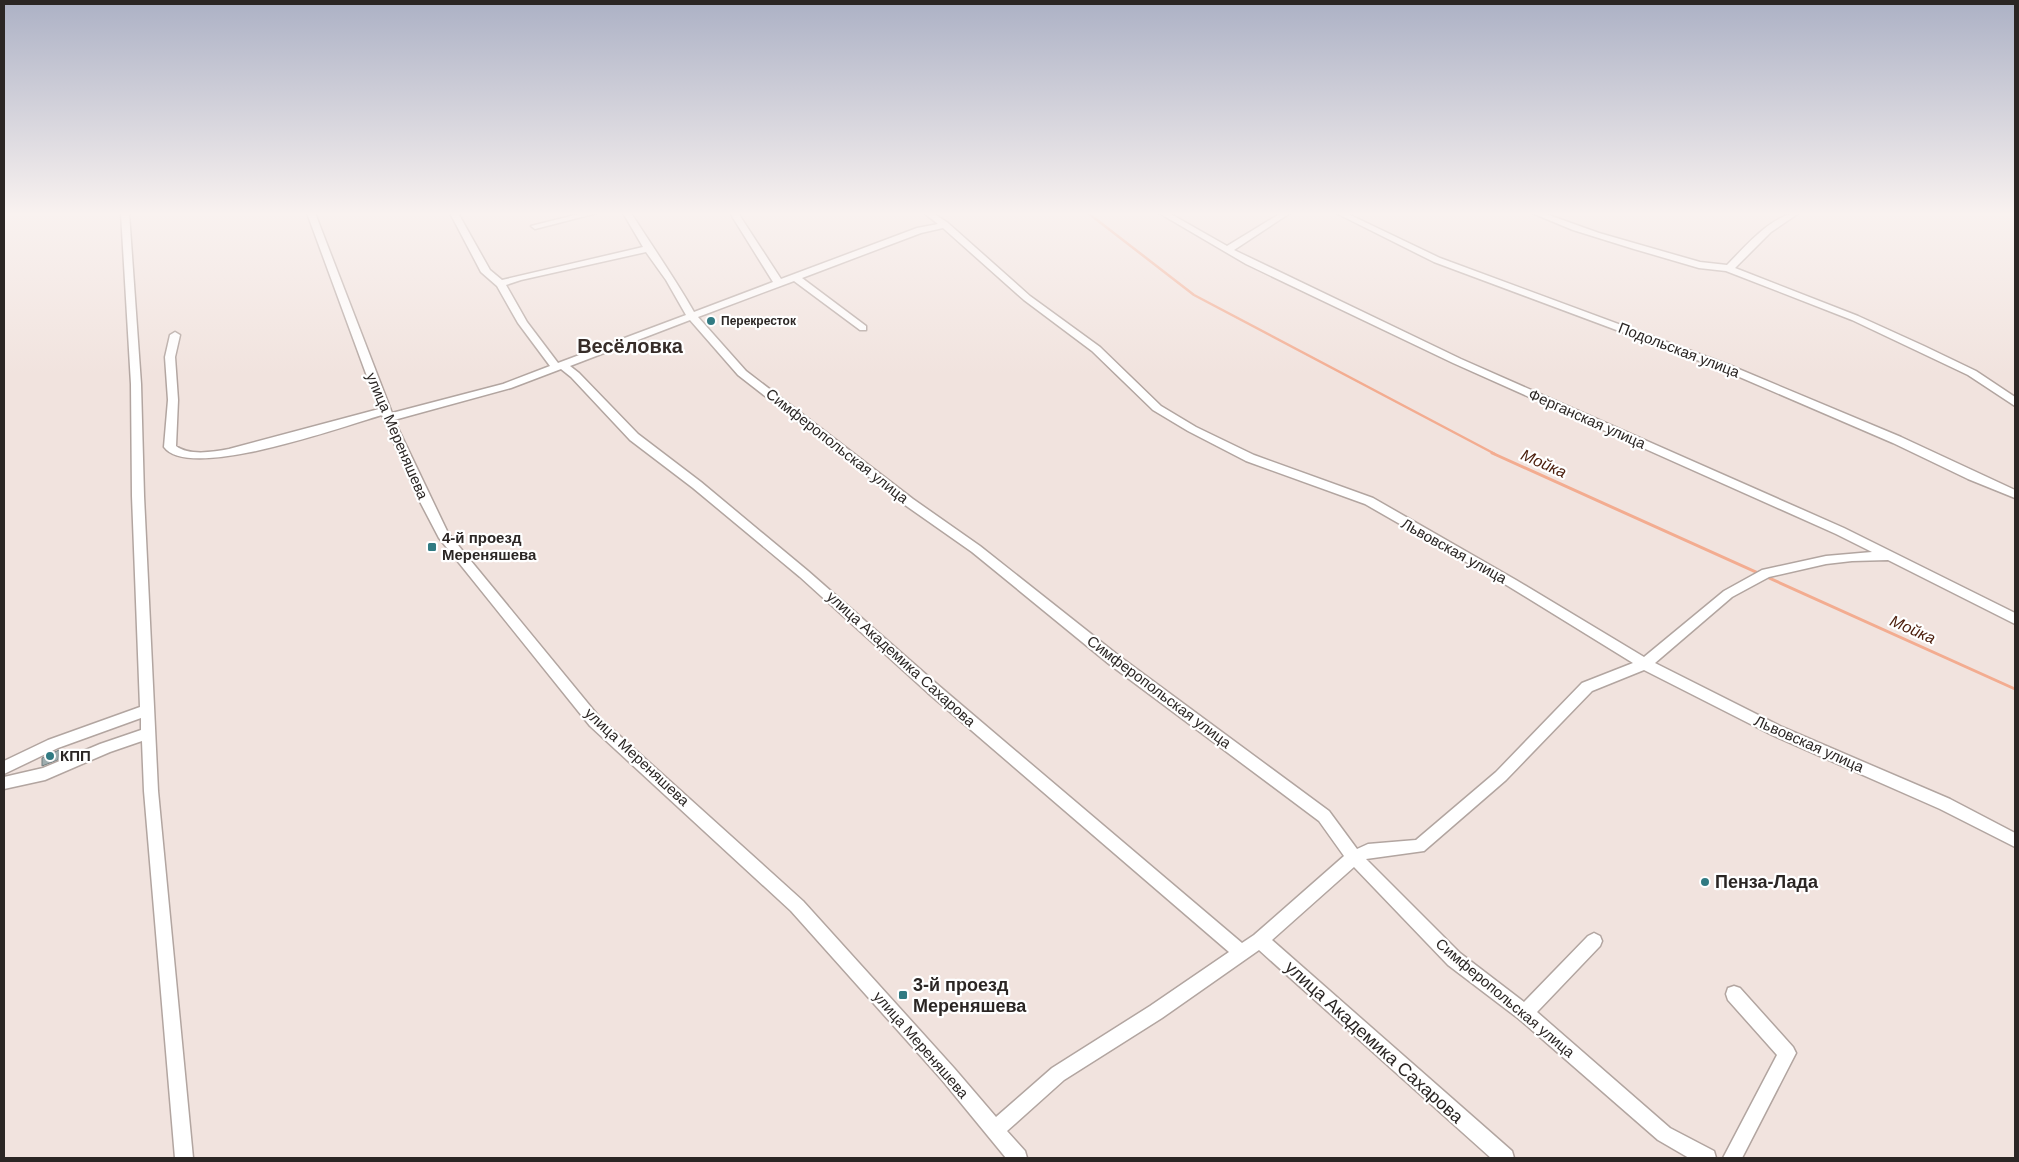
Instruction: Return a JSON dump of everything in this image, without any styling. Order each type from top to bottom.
[{"type":"street","points":[[128,267],[136,384],[138,496],[151,792],[184,1158]]},
{"type":"street","name":"улица Мереняшева","points":[[331,267],[386,414],[427,505],[443,535],[595,722],[797,906],[948,1074],[1018,1158]]},
{"type":"street","name":"улица Академика Сахарова","points":[[483,267],[486,272],[501,284],[523,323],[559,366],[575,375],[634,437],[698,485],[804,574],[933,689],[1241,952]]},
{"type":"street","points":[[501,284],[565,267]]},
{"type":"street","name":"Симферопольская улица","points":[[662,267],[690,316],[742,372],[909,502],[976,549],[1114,660],[1324,816],[1354,857],[1454,959],[1524,1013],[1664,1134],[1707,1158]]},
{"type":"street","points":[[769,267],[778,282]]},
{"type":"street","points":[[175,335],[170,356],[173,400],[170,447],[179,453],[200,455],[228,454],[506,386],[778,282],[822,267]]},
{"type":"street","name":"Львовская улица","points":[[992,267],[1027,298],[1096,349],[1158,408],[1192,429],[1250,458],[1369,501],[1512,583],[1645,664],[1777,731],[1945,804],[2015,840]]},
{"type":"street","name":"Ферганская улица","points":[[1260,267],[1457,362],[1840,531],[2015,619]]},
{"type":"street","name":"Подольская улица","points":[[1458,267],[1725,367],[1897,440],[1972,476],[2015,494]]},
{"type":"street","points":[[1730,267],[1739,274],[1855,318],[1920,348],[1972,373],[2004,393],[2015,403]]},
{"type":"street","points":[[796,277],[863,328]]},
{"type":"street","points":[[995,1130],[1058,1074],[1156,1012],[1260,940],[1354,857],[1368,851],[1419,846],[1501,776],[1587,687],[1645,664],[1728,594],[1766,573],[1826,560],[1889,556]]},
{"type":"street","points":[[4,768],[53,744],[147,710]]},
{"type":"street","points":[[4,783],[45,774],[105,748],[148,733]]},
{"type":"street","name":"улица Академика Сахарова","points":[[1260,940],[1505,1158]]},
{"type":"street","points":[[1524,1013],[1594,942]]},
{"type":"street","points":[[1732,1158],[1787,1053],[1734,994]]},
{"type":"building","points":[[59,750],[58,760],[42,766],[42,758]]},
{"type":"waterway","name":"Мойка","points":[[1158,267],[1194,295],[1495,454]]},
{"type":"waterway","name":"Мойка","points":[[1492,453],[2015,689]]},
{"type":"place","name":"Перекресток","points":[[711,321]]},
{"type":"place","name":"4-й проезд Мереняшева","points":[[432,547]]},
{"type":"place","name":"КПП","points":[[50,756]]},
{"type":"place","name":"Пенза-Лада","points":[[1705,882]]},
{"type":"place","name":"3-й проезд Мереняшева","points":[[903,995]]},
{"type":"district","name":"Весёловка","points":[[630,346]]}]
